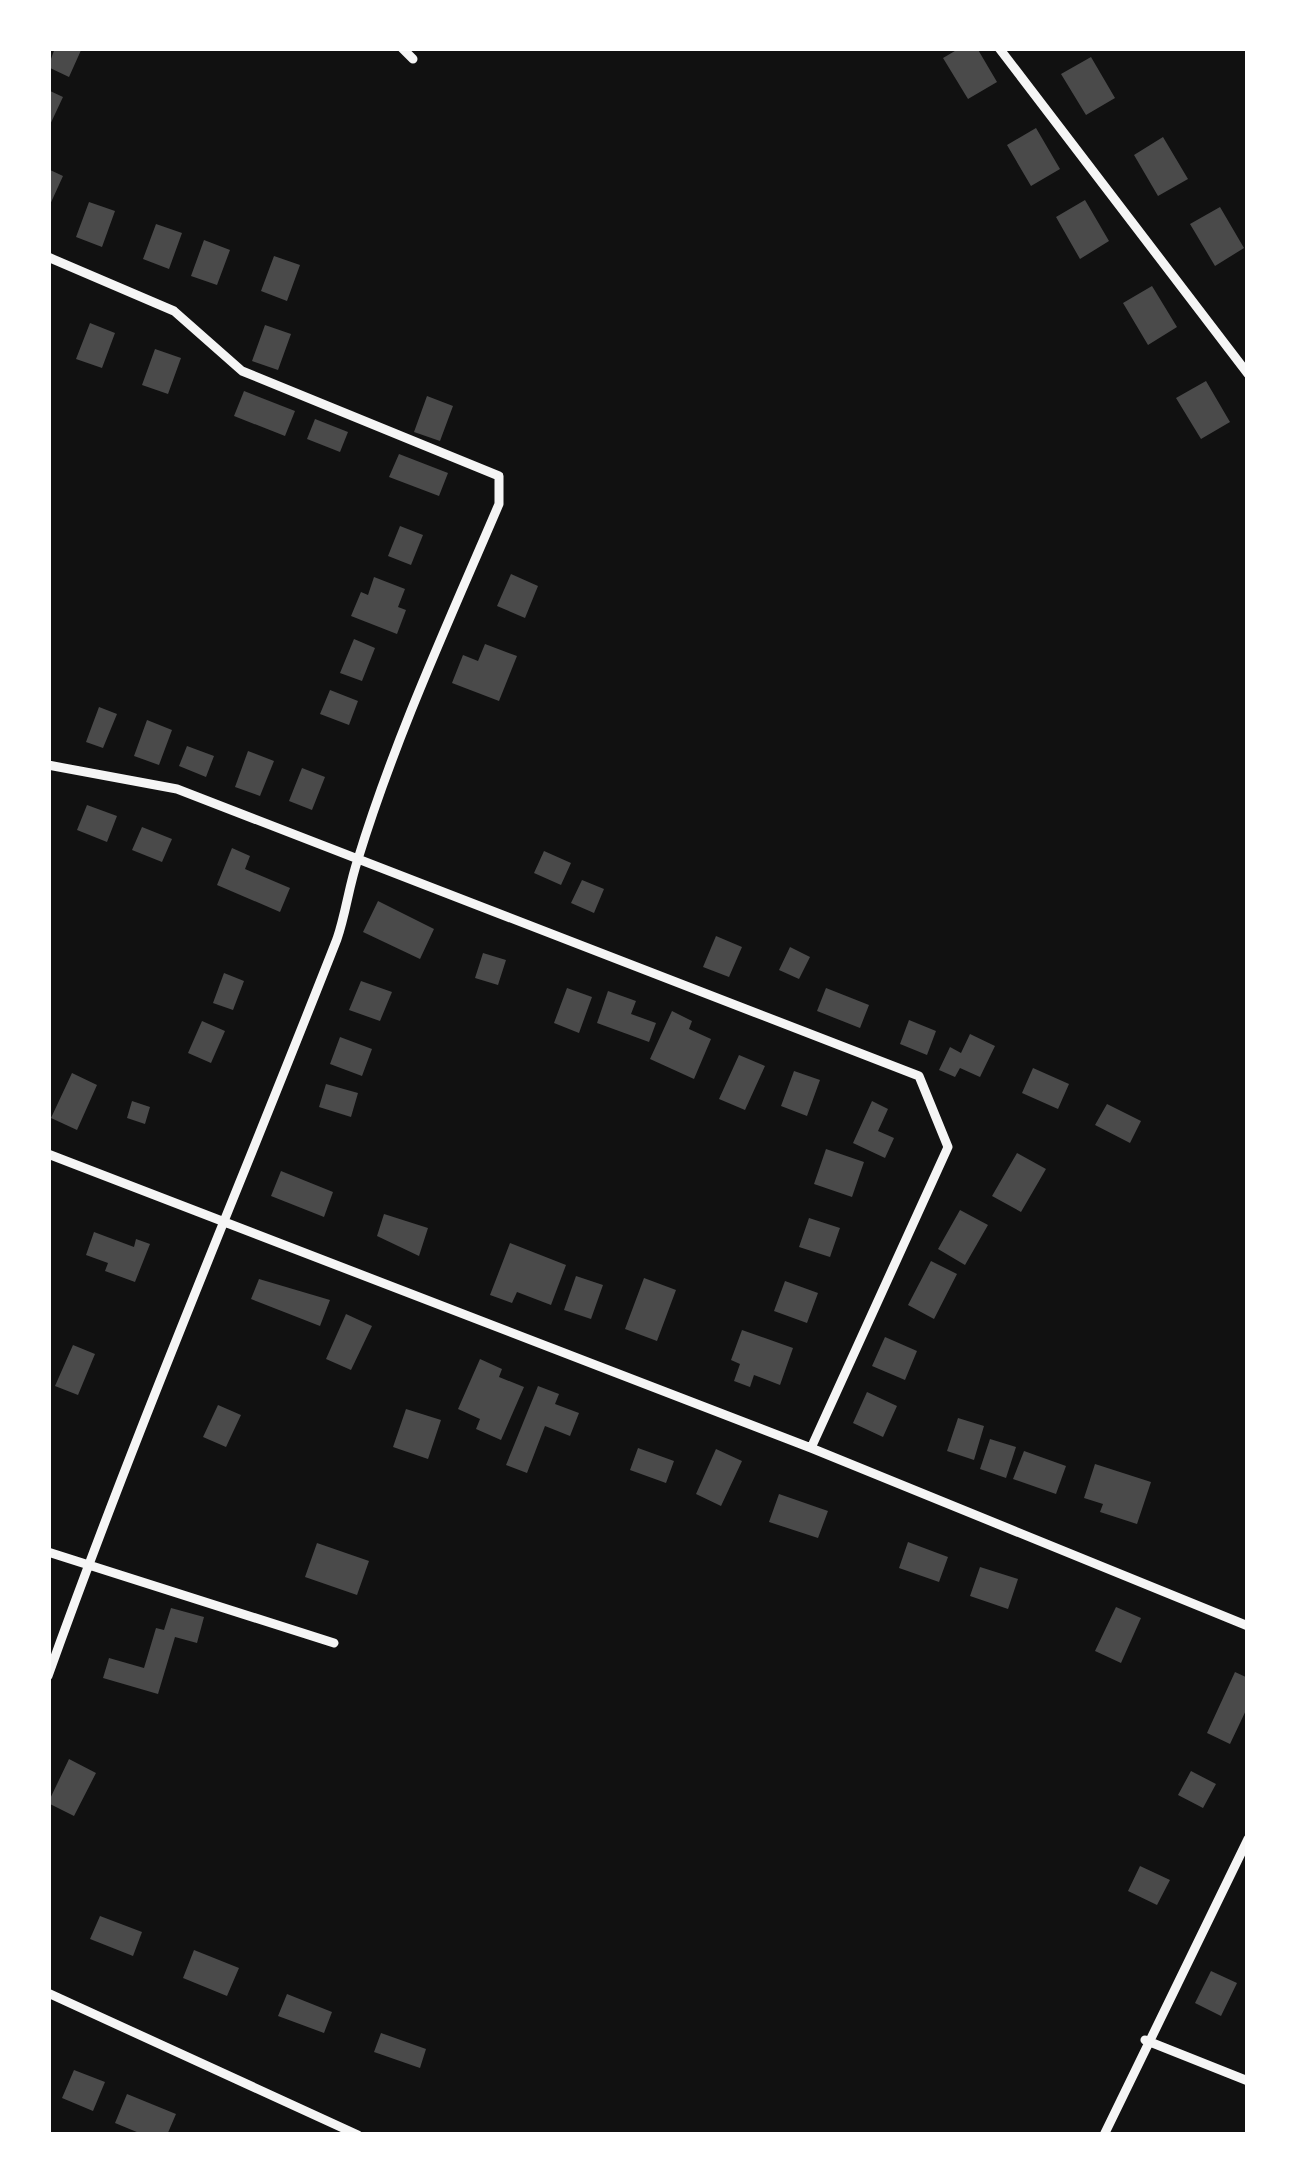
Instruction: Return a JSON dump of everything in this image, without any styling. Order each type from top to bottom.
[{"type":"street","points":[[402,48],[413,59]]},
{"type":"street","points":[[999,48],[1248,374]]},
{"type":"street","points":[[48,257],[174,311],[242,370],[499,476],[499,504],[419,692],[358,860],[339,933],[273,1090],[228,1221],[87,1566],[48,1676]]},
{"type":"street","points":[[48,765],[177,789],[919,1076],[949,1147],[812,1448]]},
{"type":"street","points":[[48,1154],[812,1448],[1248,1626]]},
{"type":"street","points":[[48,1552],[334,1643]]},
{"type":"street","points":[[1103,2135],[1145,2040],[1248,1839]]},
{"type":"street","points":[[48,1993],[358,2135]]},
{"type":"street","points":[[1145,2040],[1248,2081]]},
{"type":"building","points":[[55,48],[82,48],[69,77],[48,67]]},
{"type":"building","points":[[960,48],[977,48],[997,82],[968,99],[943,58]]},
{"type":"building","points":[[1091,57],[1115,98],[1086,115],[1061,74]]},
{"type":"building","points":[[48,90],[63,97],[48,129]]},
{"type":"building","points":[[1036,128],[1060,169],[1031,186],[1007,145]]},
{"type":"building","points":[[1163,137],[1188,179],[1158,196],[1134,155]]},
{"type":"building","points":[[48,169],[63,176],[48,209]]},
{"type":"building","points":[[1085,200],[1109,241],[1080,259],[1056,217]]},
{"type":"building","points":[[89,202],[115,211],[102,247],[76,237]]},
{"type":"building","points":[[1220,207],[1244,248],[1215,266],[1190,224]]},
{"type":"building","points":[[156,224],[182,233],[169,269],[143,259]]},
{"type":"building","points":[[204,240],[230,250],[217,285],[191,276]]},
{"type":"building","points":[[274,256],[300,265],[287,301],[261,291]]},
{"type":"building","points":[[1152,286],[1177,327],[1148,345],[1123,303]]},
{"type":"building","points":[[90,323],[115,333],[102,368],[76,359]]},
{"type":"building","points":[[265,325],[291,334],[278,370],[252,361]]},
{"type":"building","points":[[155,349],[181,358],[168,394],[142,385]]},
{"type":"building","points":[[1206,381],[1230,422],[1201,439],[1176,398]]},
{"type":"building","points":[[244,391],[295,411],[285,436],[234,416]]},
{"type":"building","points":[[427,396],[453,406],[440,441],[414,432]]},
{"type":"building","points":[[315,419],[348,432],[340,452],[307,439]]},
{"type":"building","points":[[399,454],[448,473],[439,496],[389,477]]},
{"type":"building","points":[[400,526],[423,535],[411,565],[388,556]]},
{"type":"building","points":[[511,574],[538,586],[525,618],[497,606]]},
{"type":"building","points":[[374,577],[405,589],[398,607],[406,610],[397,634],[351,616],[361,592],[368,595]]},
{"type":"building","points":[[354,639],[375,648],[362,681],[340,673]]},
{"type":"building","points":[[485,644],[517,656],[499,701],[452,683],[463,655],[478,661]]},
{"type":"building","points":[[330,690],[358,701],[349,725],[320,714]]},
{"type":"building","points":[[99,707],[117,714],[103,748],[86,742]]},
{"type":"building","points":[[147,720],[172,730],[159,765],[134,756]]},
{"type":"building","points":[[187,746],[214,756],[206,777],[179,766]]},
{"type":"building","points":[[248,751],[274,761],[260,796],[235,787]]},
{"type":"building","points":[[302,768],[325,777],[312,810],[289,801]]},
{"type":"building","points":[[87,805],[117,816],[107,842],[77,830]]},
{"type":"building","points":[[142,827],[172,839],[162,862],[132,850]]},
{"type":"building","points":[[232,848],[250,856],[245,869],[290,888],[280,912],[217,885]]},
{"type":"building","points":[[544,851],[571,863],[561,885],[534,873]]},
{"type":"building","points":[[582,880],[604,889],[594,913],[571,903]]},
{"type":"building","points":[[378,901],[434,929],[420,959],[363,932]]},
{"type":"building","points":[[716,936],[742,947],[729,977],[703,967]]},
{"type":"building","points":[[790,947],[810,957],[799,979],[779,970]]},
{"type":"building","points":[[483,953],[506,960],[498,985],[475,978]]},
{"type":"building","points":[[224,973],[244,981],[233,1010],[213,1003]]},
{"type":"building","points":[[361,981],[392,992],[380,1021],[349,1010]]},
{"type":"building","points":[[567,988],[592,997],[579,1033],[554,1023]]},
{"type":"building","points":[[826,988],[869,1005],[860,1028],[817,1011]]},
{"type":"building","points":[[608,991],[636,1001],[631,1014],[656,1023],[649,1042],[597,1023]]},
{"type":"building","points":[[672,1011],[692,1021],[689,1029],[711,1039],[694,1079],[650,1059]]},
{"type":"building","points":[[909,1020],[936,1031],[927,1055],[900,1044]]},
{"type":"building","points":[[202,1021],[225,1031],[211,1063],[188,1053]]},
{"type":"building","points":[[970,1034],[995,1046],[980,1077],[960,1068],[955,1077],[939,1070],[950,1047],[961,1053]]},
{"type":"building","points":[[340,1037],[372,1049],[362,1076],[330,1064]]},
{"type":"building","points":[[739,1055],[765,1066],[745,1110],[719,1099]]},
{"type":"building","points":[[1033,1068],[1069,1084],[1058,1109],[1022,1093]]},
{"type":"building","points":[[794,1071],[820,1080],[807,1116],[781,1106]]},
{"type":"building","points":[[72,1073],[97,1085],[77,1130],[51,1118]]},
{"type":"building","points":[[326,1084],[358,1093],[351,1117],[319,1107]]},
{"type":"building","points":[[132,1101],[150,1107],[145,1124],[127,1118]]},
{"type":"building","points":[[872,1101],[888,1109],[878,1131],[894,1138],[885,1158],[853,1143]]},
{"type":"building","points":[[1107,1104],[1141,1121],[1130,1143],[1095,1125]]},
{"type":"building","points":[[826,1149],[864,1162],[852,1197],[814,1184]]},
{"type":"building","points":[[1017,1153],[1046,1169],[1021,1212],[992,1196]]},
{"type":"building","points":[[281,1171],[333,1192],[324,1217],[271,1196]]},
{"type":"building","points":[[960,1210],[988,1225],[965,1265],[938,1249]]},
{"type":"building","points":[[384,1214],[428,1228],[419,1256],[377,1236]]},
{"type":"building","points":[[809,1218],[840,1228],[830,1257],[799,1247]]},
{"type":"building","points":[[94,1232],[134,1247],[136,1239],[150,1244],[135,1282],[105,1271],[108,1263],[86,1255]]},
{"type":"building","points":[[510,1243],[566,1265],[551,1305],[517,1292],[512,1303],[490,1295]]},
{"type":"building","points":[[931,1261],[957,1274],[934,1319],[908,1305]]},
{"type":"building","points":[[576,1276],[603,1285],[591,1319],[564,1310]]},
{"type":"building","points":[[644,1278],[676,1290],[657,1341],[625,1329]]},
{"type":"building","points":[[259,1279],[330,1300],[320,1326],[251,1299]]},
{"type":"building","points":[[785,1281],[818,1293],[807,1323],[774,1311]]},
{"type":"building","points":[[346,1314],[372,1326],[351,1370],[326,1359]]},
{"type":"building","points":[[742,1330],[793,1348],[780,1385],[754,1375],[750,1387],[734,1381],[740,1364],[731,1360]]},
{"type":"building","points":[[885,1337],[917,1351],[905,1380],[872,1366]]},
{"type":"building","points":[[73,1345],[95,1354],[78,1395],[55,1386]]},
{"type":"building","points":[[480,1359],[502,1369],[499,1377],[524,1387],[501,1440],[476,1429],[480,1419],[458,1409]]},
{"type":"building","points":[[538,1386],[559,1394],[555,1404],[579,1413],[570,1436],[545,1426],[527,1473],[506,1465]]},
{"type":"building","points":[[867,1392],[897,1406],[883,1437],[853,1423]]},
{"type":"building","points":[[218,1405],[241,1415],[226,1447],[203,1437]]},
{"type":"building","points":[[406,1409],[441,1420],[428,1459],[393,1447]]},
{"type":"building","points":[[958,1418],[984,1426],[974,1460],[947,1451]]},
{"type":"building","points":[[990,1439],[1016,1447],[1006,1478],[980,1469]]},
{"type":"building","points":[[638,1448],[674,1461],[666,1483],[630,1470]]},
{"type":"building","points":[[716,1449],[742,1461],[721,1506],[696,1494]]},
{"type":"building","points":[[1024,1451],[1066,1466],[1056,1494],[1013,1479]]},
{"type":"building","points":[[1095,1464],[1151,1482],[1137,1524],[1100,1512],[1103,1504],[1084,1498]]},
{"type":"building","points":[[779,1494],[828,1511],[818,1538],[769,1522]]},
{"type":"building","points":[[908,1542],[948,1557],[939,1582],[899,1568]]},
{"type":"building","points":[[317,1543],[369,1561],[357,1595],[305,1577]]},
{"type":"building","points":[[980,1567],[1018,1579],[1008,1609],[970,1596]]},
{"type":"building","points":[[1116,1607],[1141,1618],[1121,1663],[1095,1651]]},
{"type":"building","points":[[171,1608],[204,1617],[197,1643],[175,1637],[158,1694],[103,1678],[109,1658],[144,1668],[156,1628],[164,1630]]},
{"type":"building","points":[[1235,1672],[1248,1678],[1248,1706],[1230,1744],[1207,1733]]},
{"type":"building","points":[[69,1759],[96,1773],[74,1816],[48,1803]]},
{"type":"building","points":[[1191,1771],[1216,1784],[1203,1808],[1178,1795]]},
{"type":"building","points":[[1140,1866],[1170,1880],[1157,1905],[1128,1891]]},
{"type":"building","points":[[100,1916],[142,1932],[133,1956],[90,1939]]},
{"type":"building","points":[[194,1950],[239,1968],[227,1996],[183,1978]]},
{"type":"building","points":[[1211,1971],[1237,1983],[1221,2016],[1195,2003]]},
{"type":"building","points":[[287,1994],[332,2012],[324,2033],[278,2016]]},
{"type":"building","points":[[381,2033],[426,2049],[420,2068],[374,2052]]},
{"type":"building","points":[[74,2070],[105,2082],[93,2111],[62,2098]]},
{"type":"building","points":[[127,2094],[176,2114],[167,2135],[144,2135],[115,2123]]}]
